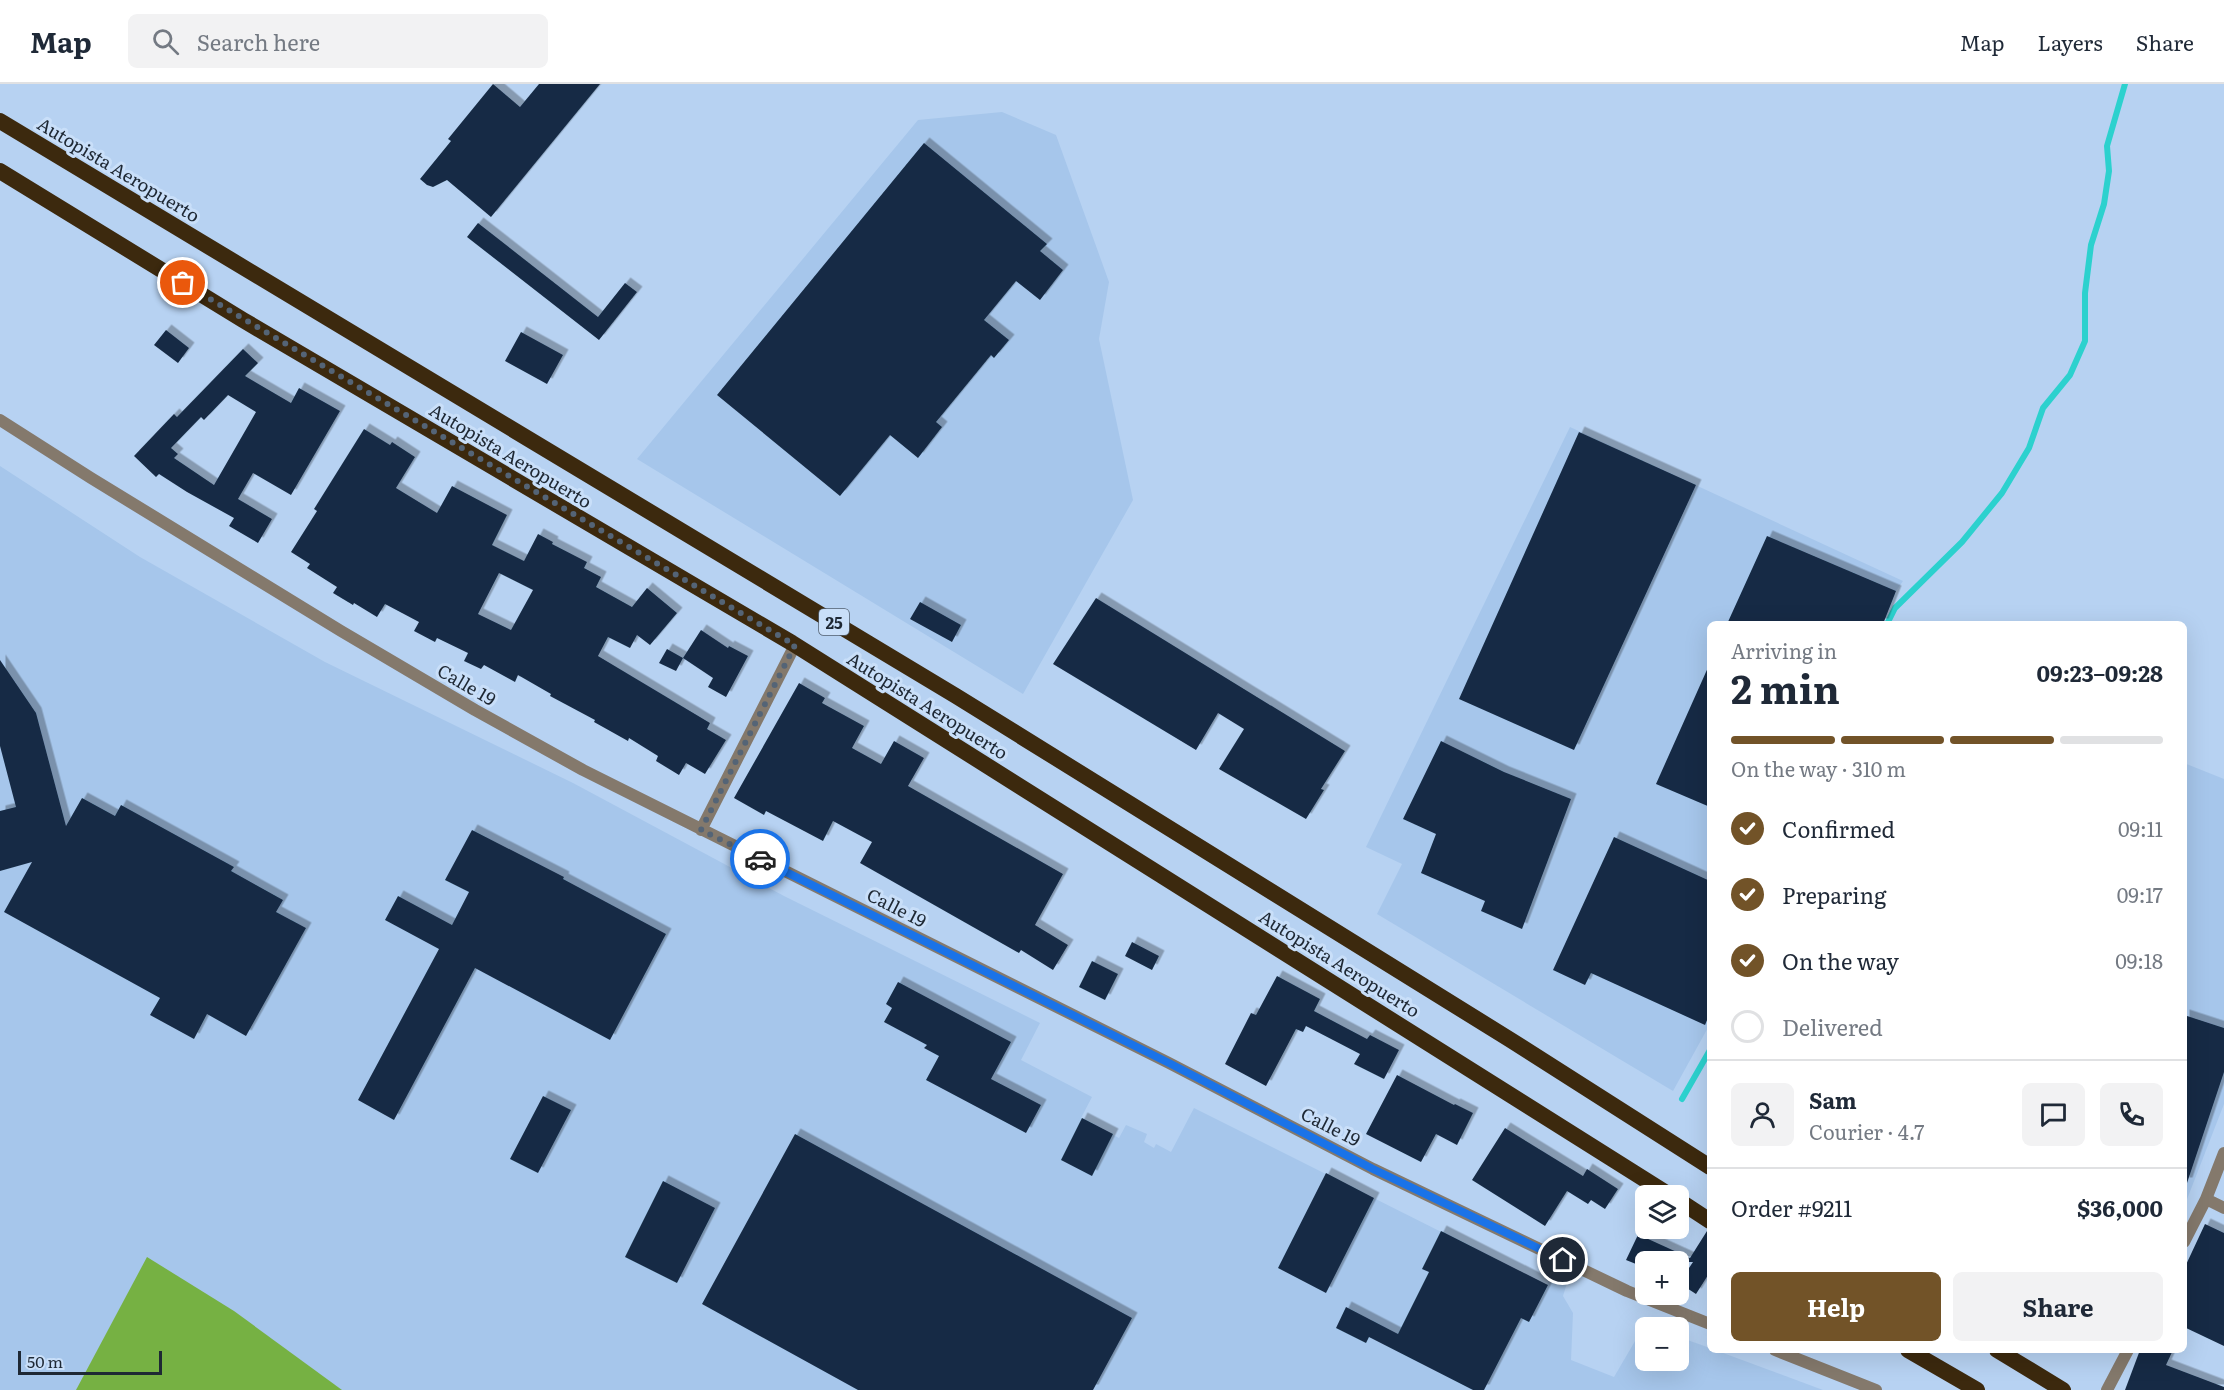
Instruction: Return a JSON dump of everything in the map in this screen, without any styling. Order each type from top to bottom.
[{"type":"highway","name":"Autopista Aeropuerto","points":[[0,121],[956,696],[1509,1039],[1707,1165]]},
{"type":"highway","name":"Autopista Aeropuerto","points":[[0,171],[243,320],[795,645],[1654,1185]]},
{"type":"highway","points":[[1689,1207],[1707,1219]]},
{"type":"highway","points":[[1913,1353],[1977,1390]]},
{"type":"highway","points":[[2002,1353],[2063,1390]]},
{"type":"street","name":"Calle 19","points":[[0,420],[91,478],[475,710],[583,770],[1169,1063],[1373,1169],[1627,1291],[1707,1323]]},
{"type":"street","points":[[701,830],[795,645]]},
{"type":"street","points":[[2187,1236],[2206,1199],[2224,1153]]},
{"type":"street","points":[[2206,1199],[2224,1208]]},
{"type":"street","points":[[1783,1353],[1876,1390]]},
{"type":"street","points":[[2107,1390],[2126,1353]]},
{"type":"shaded area","points":[[1002,112],[1056,135],[1109,282],[1099,339],[1133,500],[1023,694],[637,459],[918,120]]},
{"type":"shaded area","points":[[1570,427],[1903,581],[1896,591],[1884,621],[1707,621],[1707,1029],[1673,1091],[1377,914],[1402,864],[1366,847]]},
{"type":"shaded area","points":[[0,466],[140,557],[325,662],[573,783],[784,896],[1040,1023],[1021,1060],[1092,1097],[1081,1118],[1119,1138],[1126,1125],[1147,1134],[1144,1142],[1154,1148],[1156,1144],[1171,1152],[1194,1108],[1547,1285],[1552,1272],[1567,1283],[1563,1296],[1573,1313],[1571,1360],[1614,1377],[1635,1341],[1635,1371],[1689,1371],[1689,1341],[1707,1347],[1707,1353],[1723,1353],[1823,1390],[0,1390]]},
{"type":"shaded area","points":[[2187,764],[2224,779],[2224,1104],[2187,1199]]},
{"type":"green space","points":[[147,1257],[234,1311],[342,1390],[76,1390]]},
{"type":"building","points":[[493,84],[520,107],[539,84],[600,84],[491,217],[447,180],[433,187],[420,179],[451,141],[448,139]]},
{"type":"building","points":[[924,143],[1047,244],[1040,251],[1063,270],[1040,300],[1016,281],[984,320],[1009,340],[994,358],[991,355],[936,422],[942,427],[918,458],[890,435],[840,496],[717,395]]},
{"type":"building","points":[[478,223],[598,317],[625,283],[637,292],[599,340],[467,237]]},
{"type":"building","points":[[166,330],[189,348],[178,363],[154,345]]},
{"type":"building","points":[[521,332],[563,355],[547,384],[505,361]]},
{"type":"building","points":[[243,349],[258,363],[245,376],[291,403],[299,388],[340,411],[291,495],[253,473],[238,499],[272,519],[258,543],[229,526],[234,518],[159,474],[156,477],[134,456],[174,414],[177,417]],"holes":[[[228,395],[256,412],[214,485],[174,458],[178,454],[171,448],[201,417],[204,420]]]},
{"type":"building","points":[[364,429],[390,445],[392,442],[415,457],[396,488],[437,513],[452,486],[507,515],[492,545],[524,561],[538,534],[587,562],[584,568],[601,577],[596,587],[632,607],[647,588],[677,613],[650,645],[637,635],[630,648],[608,637],[598,656],[710,723],[707,729],[726,740],[705,774],[686,763],[679,775],[656,761],[658,756],[629,738],[628,741],[594,722],[595,720],[550,696],[551,694],[518,675],[515,682],[484,665],[481,669],[464,661],[468,653],[437,638],[435,642],[414,631],[419,622],[385,604],[377,617],[333,593],[337,587],[307,568],[310,564],[291,552],[317,511],[314,509]],"holes":[[[499,573],[533,590],[511,630],[478,614]]]},
{"type":"building","points":[[1579,432],[1696,485],[1574,750],[1459,699]]},
{"type":"building","points":[[1767,536],[1896,591],[1884,621],[1728,621]]},
{"type":"building","points":[[1096,598],[1345,751],[1321,789],[1324,790],[1306,819],[1219,769],[1244,729],[1218,713],[1196,750],[1053,664]]},
{"type":"building","points":[[920,602],[961,625],[952,642],[910,619]]},
{"type":"building","points":[[701,630],[728,648],[729,646],[748,656],[726,697],[708,687],[713,678],[683,658]]},
{"type":"building","points":[[667,649],[683,658],[676,671],[659,663]]},
{"type":"building","points":[[0,660],[36,713],[66,826],[82,798],[115,816],[121,805],[234,867],[231,871],[283,900],[276,912],[306,928],[246,1036],[207,1014],[194,1039],[150,1015],[160,998],[4,912],[32,862],[0,871],[0,811],[16,807],[0,746]]},
{"type":"building","points":[[1707,670],[1707,806],[1656,784]]},
{"type":"building","points":[[799,683],[825,698],[822,703],[864,726],[852,748],[881,764],[894,741],[924,758],[908,786],[1063,874],[1035,925],[1068,945],[1053,970],[1021,950],[1019,953],[860,863],[872,842],[833,821],[823,841],[766,811],[764,815],[734,798]]},
{"type":"building","points":[[1441,741],[1504,772],[1571,799],[1522,929],[1481,911],[1485,901],[1421,873],[1436,834],[1403,819]]},
{"type":"building","points":[[472,830],[564,877],[563,879],[666,934],[610,1040],[475,968],[394,1120],[358,1100],[439,949],[385,920],[398,896],[452,925],[469,892],[445,880]]},
{"type":"building","points":[[1614,837],[1707,880],[1707,1020],[1705,1025],[1591,973],[1585,985],[1553,970]]},
{"type":"building","points":[[1132,942],[1159,956],[1152,970],[1125,956]]},
{"type":"building","points":[[1092,961],[1118,974],[1105,1000],[1079,987]]},
{"type":"building","points":[[1277,976],[1320,999],[1314,1011],[1367,1039],[1370,1035],[1399,1050],[1384,1079],[1354,1064],[1360,1054],[1306,1026],[1303,1032],[1296,1029],[1266,1086],[1225,1064],[1251,1013],[1256,1015]]},
{"type":"building","points":[[898,982],[1011,1042],[991,1079],[1041,1105],[1026,1133],[926,1080],[939,1056],[924,1048],[927,1045],[884,1022],[892,1008],[886,1004]]},
{"type":"building","points":[[2187,1016],[2224,1028],[2224,1072],[2187,1183]]},
{"type":"building","points":[[1397,1075],[1473,1113],[1457,1145],[1436,1134],[1421,1162],[1366,1134]]},
{"type":"building","points":[[543,1096],[571,1110],[538,1173],[510,1159]]},
{"type":"building","points":[[1082,1118],[1113,1134],[1092,1176],[1061,1160]]},
{"type":"building","points":[[1505,1128],[1583,1176],[1587,1169],[1618,1189],[1605,1209],[1591,1200],[1588,1204],[1567,1191],[1545,1226],[1472,1180]]},
{"type":"building","points":[[795,1134],[1132,1318],[1093,1390],[858,1390],[702,1304]]},
{"type":"building","points":[[1326,1173],[1374,1198],[1326,1293],[1278,1268]]},
{"type":"building","points":[[663,1181],[715,1208],[677,1283],[625,1257]]},
{"type":"building","points":[[2205,1224],[2224,1233],[2224,1346],[2187,1328],[2187,1263]]},
{"type":"building","points":[[1441,1231],[1548,1285],[1529,1322],[1521,1318],[1484,1390],[1473,1390],[1369,1337],[1366,1343],[1336,1328],[1346,1307],[1398,1334],[1429,1272],[1422,1269]]},
{"type":"building","points":[[1707,1231],[1707,1277],[1696,1294],[1689,1289],[1689,1268],[1693,1262],[1689,1262],[1689,1258]]},
{"type":"building","points":[[1636,1239],[1648,1239],[1675,1251],[1635,1251],[1635,1264],[1626,1260]]},
{"type":"building","points":[[2139,1353],[2172,1353],[2166,1365],[2224,1387],[2224,1390],[2125,1390]]},
{"type":"waterway","points":[[1888,621],[1895,608],[1962,542],[2002,493],[2029,448],[2043,408],[2070,375],[2085,341],[2085,293],[2091,245],[2104,204],[2109,171],[2107,146],[2125,84]]},
{"type":"waterway","points":[[1682,1099],[1707,1055]]},
{"type":"way so far","points":[[183,283],[795,645],[701,830],[760,859]]},
{"type":"route","points":[[760,859],[1169,1063],[1373,1169],[1563,1260]]}]
